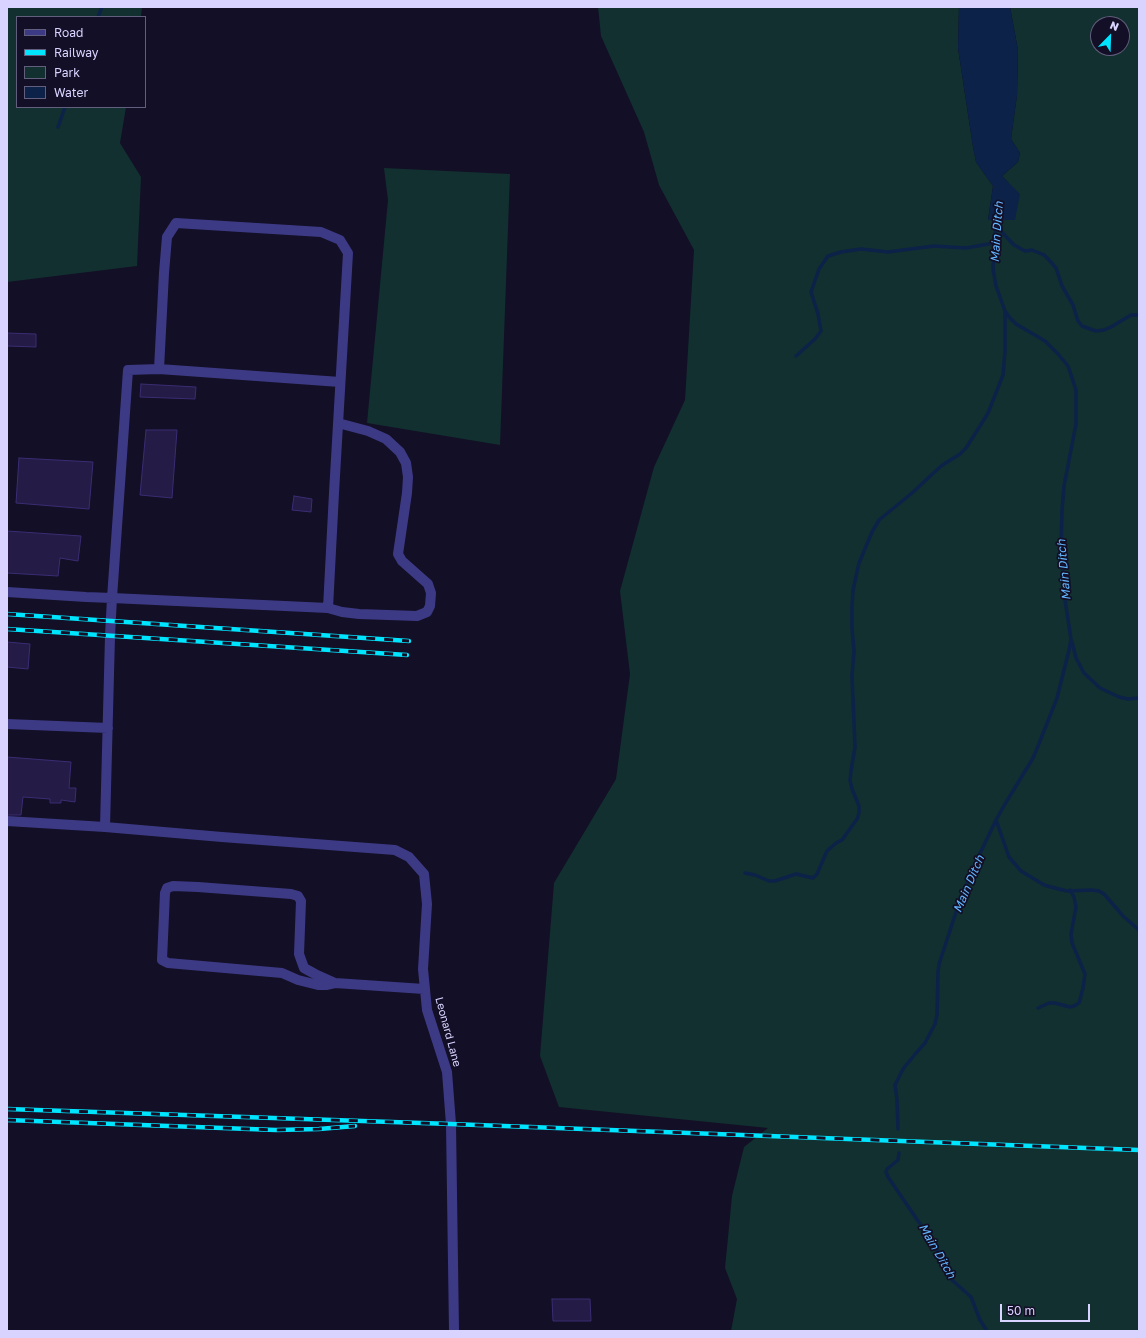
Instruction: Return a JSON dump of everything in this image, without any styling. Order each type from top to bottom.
[{"type":"street","points":[[159,369],[167,237],[176,223],[321,232],[340,240],[348,253],[328,608]]},
{"type":"street","points":[[105,827],[112,598],[128,370],[159,369],[340,382]]},
{"type":"street","points":[[7,592],[328,608],[342,612],[359,614],[417,616],[427,612],[430,606],[431,593],[428,584],[402,561],[398,554],[407,493],[408,477],[406,463],[400,452],[386,439],[368,431],[338,423]]},
{"type":"street","points":[[7,724],[108,728]]},
{"type":"street","name":"Leonard Lane","points":[[7,820],[395,850],[409,857],[424,874],[427,904],[422,969],[424,989],[427,1010],[447,1072],[451,1117],[454,1331]]},
{"type":"street","points":[[335,983],[304,968],[299,954],[301,901],[298,896],[291,894],[192,887],[173,886],[167,888],[165,893],[162,960],[168,963],[282,973],[298,980],[318,985],[335,983],[424,989]]},
{"type":"green space","points":[[7,7],[142,7],[141,16],[16,16],[16,108],[126,108],[120,143],[141,177],[137,266],[7,282]]},
{"type":"green space","points":[[598,7],[959,7],[958,48],[973,147],[976,162],[993,186],[988,220],[1009,183],[1002,176],[1018,162],[1020,153],[1011,139],[1017,95],[1018,50],[1010,7],[1139,7],[1139,1331],[731,1331],[737,1299],[725,1268],[732,1196],[744,1147],[768,1128],[559,1107],[540,1056],[554,883],[616,779],[630,674],[620,591],[654,467],[685,400],[694,250],[659,185],[644,132],[601,36]]},
{"type":"green space","points":[[384,168],[510,174],[500,445],[367,423],[388,200]]},
{"type":"water","points":[[959,7],[1010,7],[1018,50],[1017,95],[1011,139],[1020,153],[1018,162],[1002,176],[1020,194],[1015,220],[988,220],[993,186],[976,162],[973,147],[958,48]]},
{"type":"building","points":[[7,333],[36,334],[36,347],[7,346]]},
{"type":"building","points":[[141,384],[196,387],[195,399],[140,397]]},
{"type":"building","points":[[146,430],[177,430],[172,498],[140,495]]},
{"type":"building","points":[[19,458],[93,462],[89,509],[16,503]]},
{"type":"building","points":[[294,496],[312,499],[311,512],[292,510]]},
{"type":"building","points":[[7,531],[81,536],[78,561],[60,558],[58,576],[7,573]]},
{"type":"building","points":[[7,642],[30,644],[28,669],[7,667]]},
{"type":"building","points":[[7,757],[71,762],[69,788],[76,788],[75,802],[61,800],[61,803],[50,803],[50,799],[23,797],[21,815],[7,815]]},
{"type":"building","points":[[552,1299],[590,1299],[591,1321],[553,1321]]},
{"type":"waterway","points":[[98,16],[102,7]]},
{"type":"waterway","points":[[58,127],[65,108]]},
{"type":"waterway","name":"Main Ditch","points":[[898,1129],[895,1085],[903,1069],[925,1043],[935,1024],[937,1015],[939,964],[959,903],[973,868],[996,820],[1033,758],[1057,698],[1071,639],[1065,600],[1061,549],[1064,486],[1076,424],[1076,390],[1068,366],[1058,354],[1045,341],[1016,324],[1005,311],[996,286],[993,269],[994,239],[998,216]]},
{"type":"waterway","points":[[997,227],[1014,245],[1025,251],[1032,250],[1044,255],[1050,261],[1056,268],[1062,286],[1073,305],[1078,321],[1082,326],[1096,331],[1104,330],[1131,315],[1139,315]]},
{"type":"waterway","points":[[796,356],[815,339],[821,331],[818,314],[811,292],[819,269],[828,256],[841,252],[861,249],[888,252],[934,246],[966,248],[994,243]]},
{"type":"waterway","points":[[745,873],[755,875],[769,881],[775,881],[796,874],[813,878],[817,874],[827,851],[842,840],[857,819],[859,806],[850,780],[855,747],[852,676],[854,651],[852,607],[853,590],[859,563],[872,532],[879,520],[912,493],[941,466],[960,454],[966,448],[988,413],[1003,375],[1005,351],[1005,312]]},
{"type":"waterway","points":[[1072,642],[1076,658],[1084,673],[1100,688],[1119,697],[1128,699],[1139,698]]},
{"type":"waterway","points":[[996,820],[1009,857],[1021,871],[1044,885],[1051,887],[1067,891],[1099,891],[1104,894],[1123,916],[1139,930]]},
{"type":"waterway","points":[[1038,1008],[1049,1003],[1070,1007],[1079,1003],[1085,974],[1072,943],[1071,934],[1076,907],[1074,897],[1070,890]]},
{"type":"waterway","name":"Main Ditch","points":[[899,1153],[898,1160],[887,1169],[886,1172],[888,1177],[930,1236],[952,1280],[971,1297],[980,1320],[987,1331]]},
{"type":"railway","points":[[7,614],[409,641]]},
{"type":"railway","points":[[7,629],[407,655]]},
{"type":"railway","points":[[7,1109],[1139,1150]]},
{"type":"railway","points":[[7,1120],[276,1130],[355,1126]]}]
